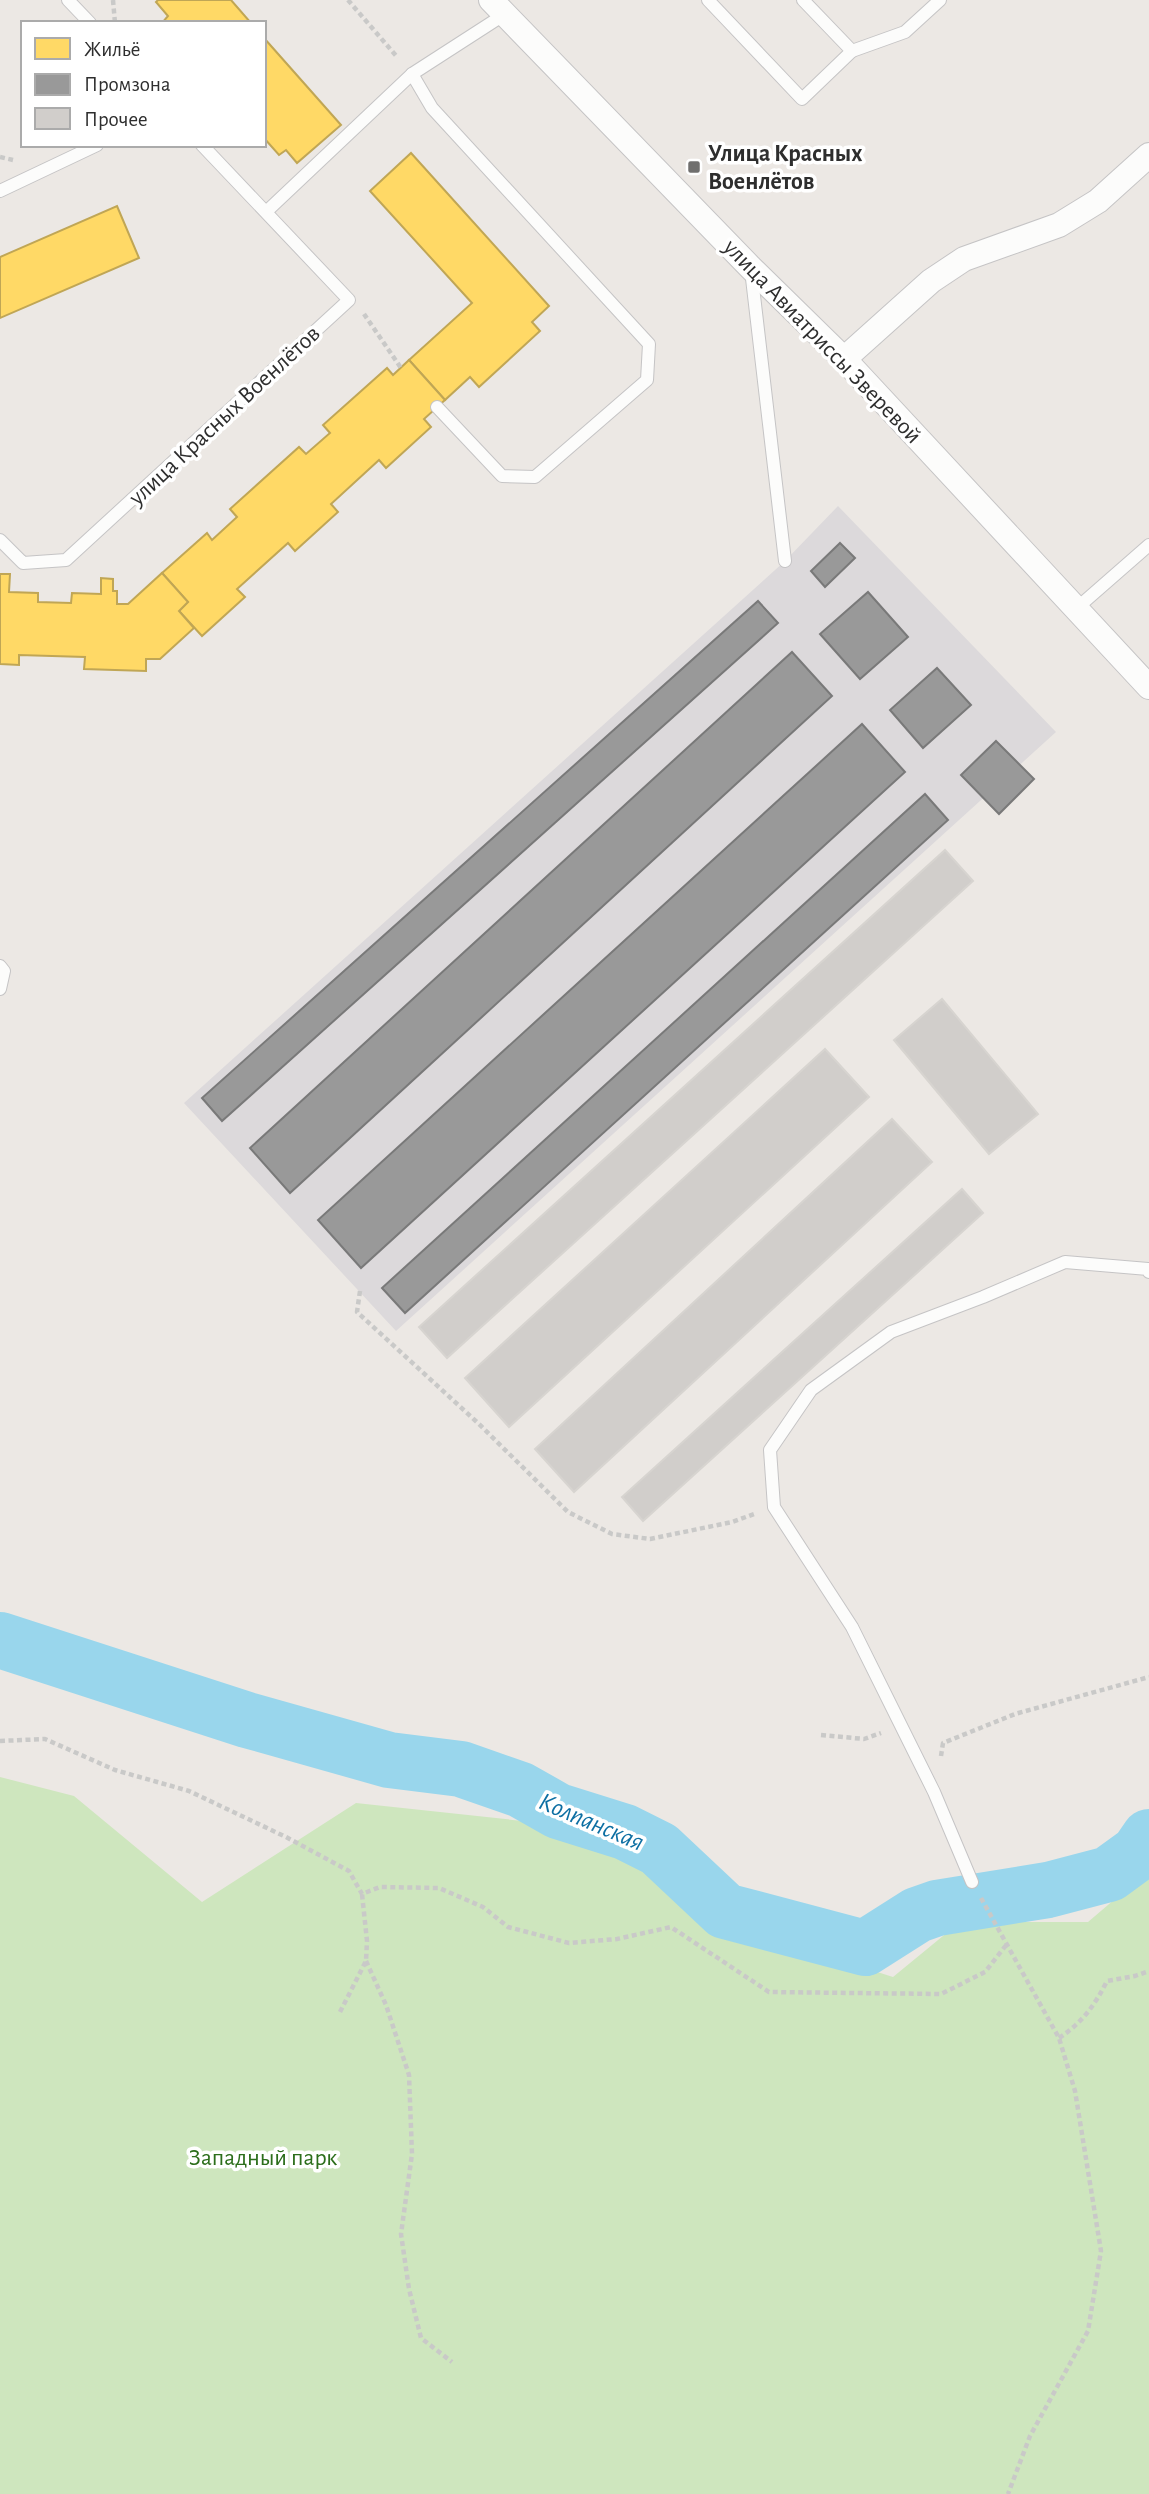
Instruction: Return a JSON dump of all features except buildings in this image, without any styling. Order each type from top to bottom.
[{"type":"street","name":"улица Авиатриссы Зверевой","points":[[498,7],[750,267],[844,359],[1149,687]]},
{"type":"street","points":[[844,359],[931,281],[964,259],[1059,225],[1098,201],[1149,155]]},
{"type":"lane","points":[[68,0],[88,21]]},
{"type":"lane","points":[[708,0],[802,99],[852,51],[905,32],[940,0]]},
{"type":"lane","points":[[803,0],[852,51]]},
{"type":"lane","points":[[267,211],[412,74],[498,7]]},
{"type":"lane","points":[[412,74],[432,108],[649,344],[648,380],[535,477],[502,476],[437,407]]},
{"type":"lane","points":[[0,191],[93,147]]},
{"type":"lane","points":[[204,147],[349,300]]},
{"type":"lane","points":[[750,267],[785,561]]},
{"type":"lane","name":"улица Красных Военлётов","points":[[0,540],[23,563],[66,560],[349,300]]},
{"type":"lane","points":[[1077,608],[1149,545]]},
{"type":"lane","points":[[0,966],[4,971],[0,989]]},
{"type":"lane","points":[[972,1882],[934,1792],[852,1627],[774,1507],[771,1450],[811,1390],[891,1332],[984,1297],[1065,1262],[1148,1269],[1149,1272]]},
{"type":"path","points":[[114,0],[115,21]]},
{"type":"path","points":[[348,0],[412,74]]},
{"type":"path","points":[[349,300],[368,318],[401,368]]},
{"type":"path","points":[[360,1292],[357,1312],[479,1424],[568,1512],[612,1534],[650,1539],[732,1522],[774,1507]]},
{"type":"path","points":[[934,1792],[943,1743],[1015,1714],[1149,1678]]},
{"type":"path","points":[[821,1735],[864,1739],[901,1726]]},
{"type":"path","points":[[0,1741],[45,1739],[115,1770],[189,1791],[349,1871],[362,1894],[367,1941],[366,1961],[340,2012]]},
{"type":"path","points":[[972,1882],[1059,2038],[1075,2091],[1101,2251],[1088,2331],[1030,2436],[1008,2494]]},
{"type":"path","points":[[362,1894],[380,1887],[439,1888],[483,1907],[508,1927],[569,1943],[617,1939],[671,1927],[769,1992],[941,1994],[985,1972],[1006,1944]]},
{"type":"path","points":[[366,1961],[386,2005],[409,2075],[412,2154],[401,2234],[409,2289],[421,2338],[452,2362]]},
{"type":"path","points":[[1059,2038],[1076,2027],[1095,2004],[1107,1981],[1149,1971]]},
{"type":"shaded area","points":[[838,506],[1056,732],[396,1331],[184,1103],[785,561]]},
{"type":"green space","name":"Западный парк","points":[[0,1777],[74,1796],[202,1902],[356,1803],[625,1832],[696,1892],[724,1923],[893,1977],[960,1922],[1088,1922],[1149,1870],[1149,2494],[0,2494]]},
{"type":"waterway","name":"Колпанская","points":[[0,1640],[247,1720],[389,1760],[461,1769],[521,1790],[558,1811],[625,1832],[659,1849],[725,1911],[865,1948],[917,1915],[937,1908],[1048,1890],[1109,1874],[1138,1853],[1149,1837]]},
{"type":"place","name":"Улица Красных Военлётов","points":[[694,167]]}]
